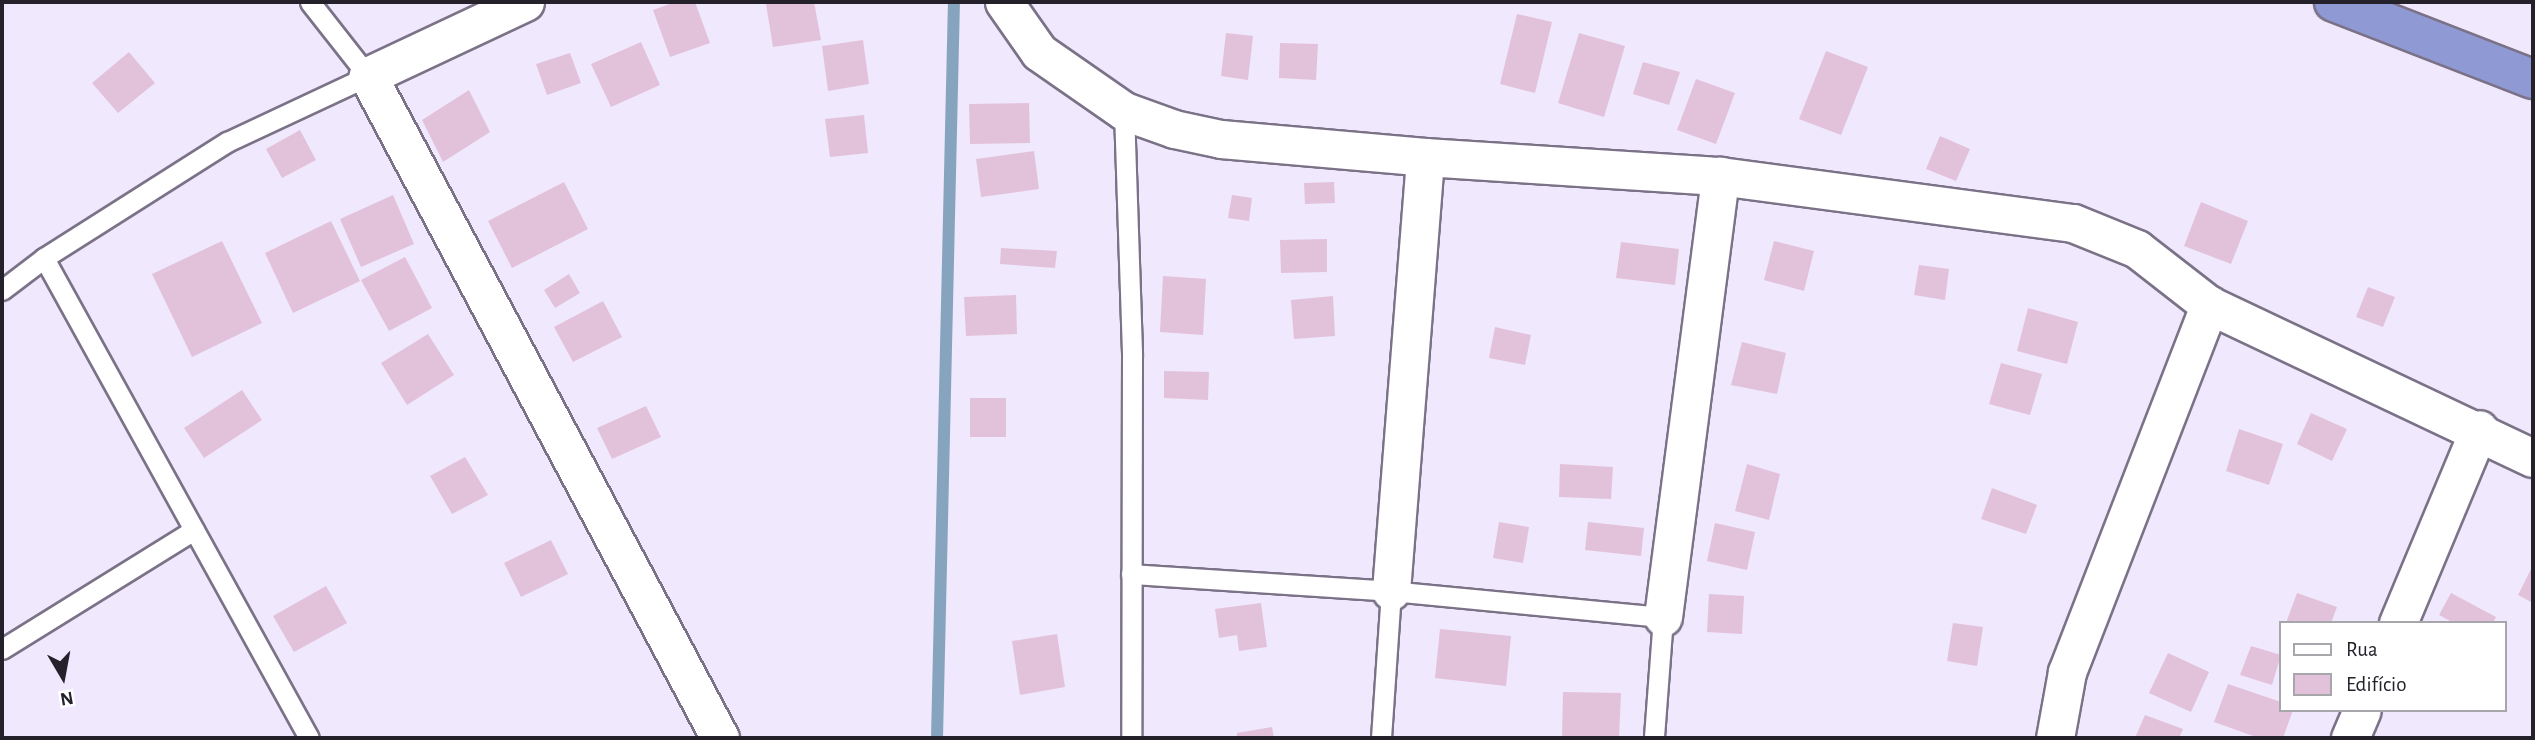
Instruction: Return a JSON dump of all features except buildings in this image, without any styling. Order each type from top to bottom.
[{"type":"highway","points":[[2334,2],[2533,79]]},
{"type":"street","points":[[524,2],[368,76],[720,738]]},
{"type":"street","points":[[1004,2],[1039,52],[1124,111],[1174,129],[1221,139],[1425,157],[1720,176],[2073,223],[2137,249],[2209,305],[2479,429],[2533,458]]},
{"type":"street","points":[[1391,591],[1425,157]]},
{"type":"street","points":[[1663,617],[1720,176]]},
{"type":"street","points":[[2055,738],[2067,672],[2209,305]]},
{"type":"street","points":[[2399,621],[2479,429]]},
{"type":"street","points":[[2350,738],[2360,712]]},
{"type":"lane","points":[[2,290],[44,258],[228,142],[368,76],[310,2]]},
{"type":"lane","points":[[1124,111],[1132,356],[1130,738]]},
{"type":"lane","points":[[44,258],[309,738]]},
{"type":"lane","points":[[2,649],[194,530]]},
{"type":"lane","points":[[1131,574],[1391,591],[1663,617],[1654,738]]},
{"type":"lane","points":[[1381,738],[1391,591]]},
{"type":"waterway","points":[[937,738],[954,2]]}]
